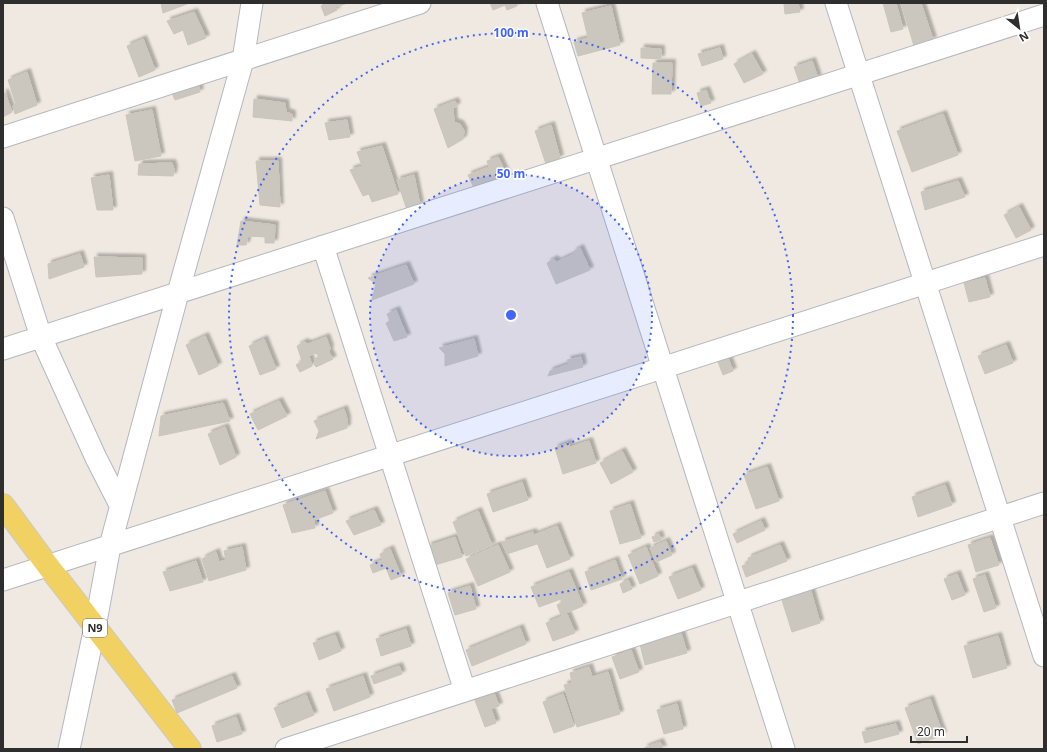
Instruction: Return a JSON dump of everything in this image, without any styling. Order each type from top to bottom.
[{"type":"main road","name":"N9","points":[[3,505],[48,566],[190,749]]},
{"type":"street","points":[[69,749],[95,627],[110,546],[120,505],[243,60],[252,3]]},
{"type":"street","points":[[3,137],[420,3]]},
{"type":"street","points":[[547,3],[784,749]]},
{"type":"street","points":[[836,3],[1044,656]]},
{"type":"street","points":[[3,349],[1044,15]]},
{"type":"street","points":[[3,218],[41,337],[96,458],[120,505]]},
{"type":"street","points":[[3,580],[1044,245]]},
{"type":"street","points":[[323,246],[465,691]]},
{"type":"street","points":[[286,749],[1044,503]]},
{"type":"building","points":[[161,3],[187,3],[187,4],[163,13]]},
{"type":"building","points":[[325,3],[348,3],[335,7],[337,10],[325,16],[321,6]]},
{"type":"building","points":[[490,3],[516,3],[517,6],[507,10],[505,5],[493,10]]},
{"type":"building","points":[[798,3],[800,12],[785,14],[784,4]]},
{"type":"building","points":[[883,3],[896,3],[903,29],[891,32]]},
{"type":"building","points":[[901,3],[921,3],[933,40],[914,46]]},
{"type":"building","points":[[611,6],[620,45],[578,56],[574,42],[588,38],[582,13]]},
{"type":"building","points":[[194,12],[206,38],[188,45],[183,30],[174,34],[167,21]]},
{"type":"building","points":[[143,39],[155,70],[139,77],[127,46]]},
{"type":"building","points":[[641,48],[661,49],[661,59],[641,58]]},
{"type":"building","points":[[720,48],[723,59],[702,66],[698,54]]},
{"type":"building","points":[[752,54],[763,74],[744,83],[734,64]]},
{"type":"building","points":[[812,61],[818,78],[800,84],[794,67]]},
{"type":"building","points":[[653,63],[672,63],[671,94],[652,94]]},
{"type":"building","points":[[27,72],[37,105],[15,114],[13,106],[16,104],[8,80]]},
{"type":"building","points":[[198,84],[200,92],[175,100],[172,93]]},
{"type":"building","points":[[706,90],[711,103],[701,106],[697,93]]},
{"type":"building","points":[[3,93],[5,93],[12,112],[3,117]]},
{"type":"building","points":[[254,99],[285,103],[286,112],[292,114],[292,121],[253,117]]},
{"type":"building","points":[[455,101],[457,106],[453,108],[454,122],[460,124],[464,131],[463,139],[448,148],[434,109]]},
{"type":"building","points":[[152,110],[161,156],[135,161],[126,115]]},
{"type":"building","points":[[943,114],[958,155],[912,172],[897,131]]},
{"type":"building","points":[[347,120],[350,137],[329,140],[325,123]]},
{"type":"building","points":[[551,125],[560,158],[546,164],[535,131]]},
{"type":"building","points":[[382,146],[398,194],[372,202],[369,194],[363,196],[350,170],[362,166],[357,152]]},
{"type":"building","points":[[498,157],[508,178],[475,190],[468,175],[489,167],[487,161]]},
{"type":"building","points":[[256,161],[278,161],[280,207],[260,205]]},
{"type":"building","points":[[172,163],[174,169],[173,176],[138,175],[139,164]]},
{"type":"building","points":[[109,175],[113,210],[97,210],[91,178]]},
{"type":"building","points":[[414,175],[420,205],[407,210],[397,180]]},
{"type":"building","points":[[958,181],[965,197],[925,210],[921,192]]},
{"type":"building","points":[[1019,207],[1031,230],[1016,238],[1004,215]]},
{"type":"building","points":[[241,221],[275,225],[274,243],[265,243],[265,237],[248,236],[246,245],[237,245]]},
{"type":"building","points":[[580,248],[590,270],[556,284],[547,263],[554,259],[557,262],[574,254],[573,252]]},
{"type":"building","points":[[80,254],[84,267],[49,279],[48,264]]},
{"type":"building","points":[[94,257],[142,258],[142,274],[96,277]]},
{"type":"building","points":[[406,265],[414,284],[372,300],[376,284],[368,278]]},
{"type":"building","points":[[985,278],[990,297],[969,302],[964,283]]},
{"type":"building","points":[[396,310],[407,337],[394,341],[386,323],[390,321],[387,314]]},
{"type":"building","points":[[205,336],[218,366],[199,375],[186,345]]},
{"type":"building","points":[[326,337],[330,348],[329,352],[333,359],[316,367],[314,364],[315,359],[320,356],[315,353],[309,356],[312,366],[300,372],[296,365],[302,361],[297,346],[304,342],[308,344]]},
{"type":"building","points":[[264,339],[276,369],[260,375],[249,346]]},
{"type":"building","points":[[474,339],[478,356],[445,366],[445,354],[439,348]]},
{"type":"building","points":[[1006,345],[1013,363],[985,374],[978,356]]},
{"type":"building","points":[[581,357],[583,367],[548,376],[550,371],[569,364],[567,360]]},
{"type":"building","points":[[728,358],[733,371],[723,375],[718,362]]},
{"type":"building","points":[[279,401],[287,416],[258,430],[250,414]]},
{"type":"building","points":[[223,403],[230,421],[159,436],[161,416]]},
{"type":"building","points":[[344,409],[347,419],[347,428],[316,439],[319,431],[314,421]]},
{"type":"building","points":[[225,427],[236,457],[220,465],[208,434]]},
{"type":"building","points":[[589,441],[596,463],[563,474],[555,448],[568,443],[570,447]]},
{"type":"building","points":[[622,451],[633,472],[611,484],[600,463]]},
{"type":"building","points":[[767,467],[779,501],[756,509],[744,475]]},
{"type":"building","points":[[522,482],[528,500],[493,512],[487,494]]},
{"type":"building","points":[[945,485],[952,505],[918,517],[912,497]]},
{"type":"building","points":[[325,491],[333,513],[314,520],[315,528],[292,533],[283,505]]},
{"type":"building","points":[[630,504],[641,538],[620,544],[610,511]]},
{"type":"building","points":[[374,510],[381,525],[354,535],[346,521]]},
{"type":"building","points":[[478,511],[492,545],[466,556],[453,522]]},
{"type":"building","points":[[761,521],[765,530],[737,543],[733,534]]},
{"type":"building","points":[[557,526],[570,559],[547,568],[534,535]]},
{"type":"building","points":[[533,532],[537,544],[507,554],[502,542]]},
{"type":"building","points":[[659,534],[661,540],[654,542],[652,537]]},
{"type":"building","points":[[455,537],[462,557],[435,565],[428,546]]},
{"type":"building","points":[[990,538],[999,565],[976,572],[968,545]]},
{"type":"building","points":[[666,541],[672,555],[656,562],[650,548]]},
{"type":"building","points":[[498,545],[510,572],[478,586],[466,559]]},
{"type":"building","points":[[780,545],[787,561],[746,577],[742,566],[749,563],[748,558]]},
{"type":"building","points":[[242,547],[246,570],[209,581],[202,559],[216,552],[219,562],[226,560],[224,551]]},
{"type":"building","points":[[646,547],[658,576],[640,584],[628,555]]},
{"type":"building","points":[[390,549],[401,576],[391,580],[386,568],[373,573],[370,565],[382,560],[380,554]]},
{"type":"building","points":[[615,560],[622,579],[591,590],[585,572]]},
{"type":"building","points":[[196,561],[203,582],[170,591],[163,572]]},
{"type":"building","points":[[692,568],[701,590],[678,599],[669,577]]},
{"type":"building","points":[[569,572],[583,606],[561,615],[557,605],[563,602],[561,599],[539,607],[531,587]]},
{"type":"building","points":[[957,574],[965,595],[952,600],[944,579]]},
{"type":"building","points":[[985,575],[996,608],[984,612],[973,579]]},
{"type":"building","points":[[628,580],[632,589],[623,593],[620,584]]},
{"type":"building","points":[[470,586],[476,609],[455,615],[448,593]]},
{"type":"building","points":[[810,588],[820,623],[792,632],[781,597]]},
{"type":"building","points":[[567,614],[575,633],[553,641],[546,623]]},
{"type":"building","points":[[520,628],[526,644],[472,666],[466,650]]},
{"type":"building","points":[[406,629],[411,646],[381,656],[376,639]]},
{"type":"building","points":[[681,633],[687,653],[645,665],[640,644]]},
{"type":"building","points":[[335,635],[341,651],[319,660],[313,643]]},
{"type":"building","points":[[998,636],[1007,668],[973,678],[964,646]]},
{"type":"building","points":[[631,650],[639,672],[620,679],[612,657]]},
{"type":"building","points":[[399,666],[402,674],[374,684],[371,676]]},
{"type":"building","points":[[589,667],[592,677],[608,672],[620,714],[577,727],[564,685],[572,683],[570,673]]},
{"type":"building","points":[[232,676],[237,688],[177,713],[172,700]]},
{"type":"building","points":[[363,676],[370,697],[334,711],[326,689]]},
{"type":"building","points":[[492,688],[499,706],[491,709],[496,723],[485,727],[473,695]]},
{"type":"building","points":[[563,694],[574,726],[554,733],[543,702]]},
{"type":"building","points":[[306,695],[314,715],[282,728],[274,708]]},
{"type":"building","points":[[930,699],[943,735],[918,744],[905,708]]},
{"type":"building","points":[[677,704],[683,729],[664,734],[657,710]]},
{"type":"building","points":[[236,717],[242,734],[217,742],[212,726]]},
{"type":"building","points":[[896,724],[899,734],[865,743],[862,732]]},
{"type":"building","points":[[660,742],[663,749],[644,749],[644,748]]}]
